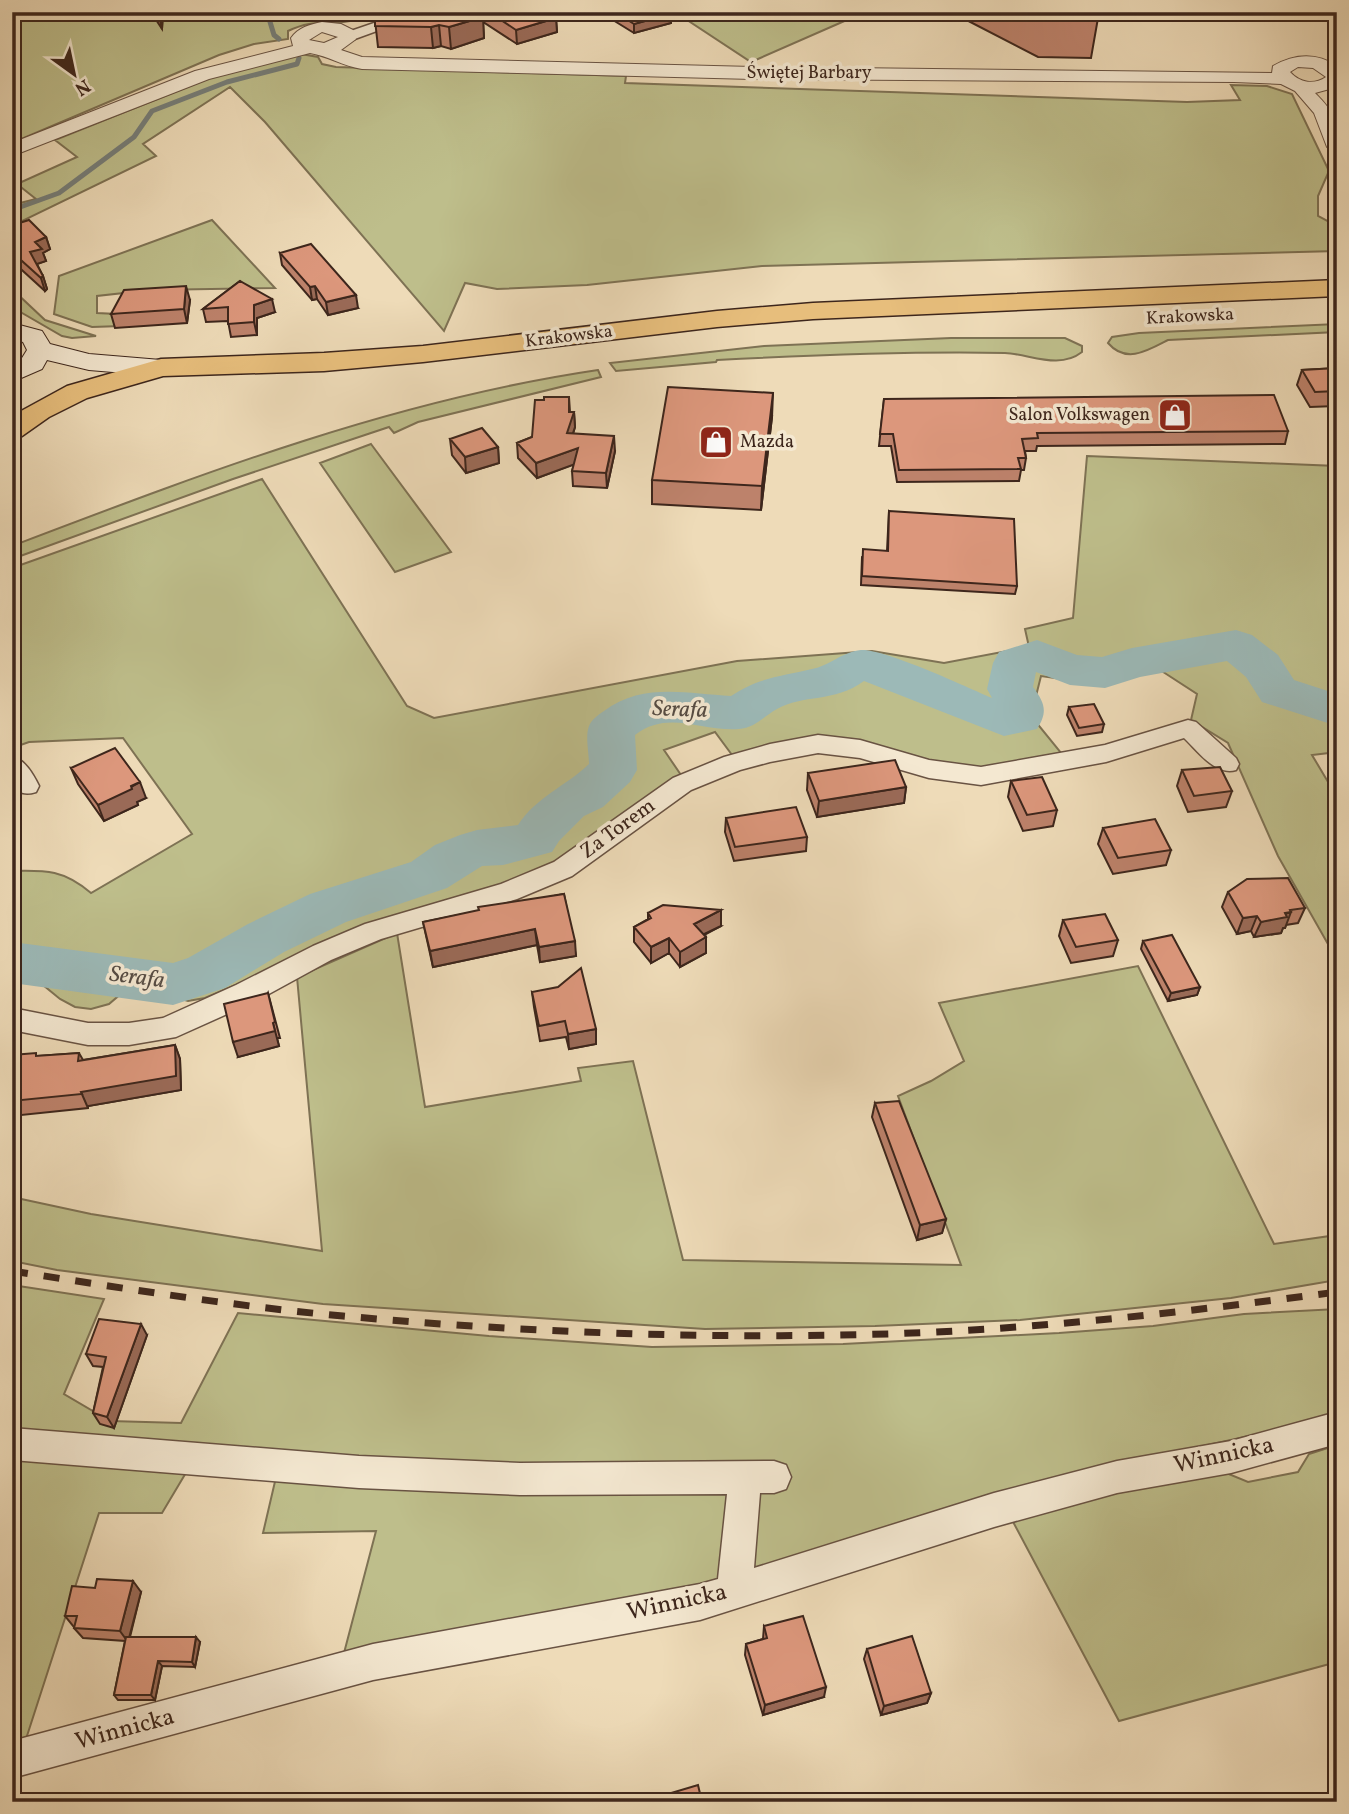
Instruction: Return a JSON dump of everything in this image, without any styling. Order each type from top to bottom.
[{"type":"main road","name":"Krakowska","points":[[26,364],[89,362],[161,368],[324,362],[423,354],[718,319],[813,311],[1337,288]]},
{"type":"main road","name":"Krakowska","points":[[1049,301],[1087,323],[1337,310]]},
{"type":"main road","points":[[13,330],[33,337],[26,364]]},
{"type":"main road","points":[[12,430],[39,411],[78,392],[161,368]]},
{"type":"street","points":[[12,150],[219,69],[344,36],[389,16],[422,12]]},
{"type":"street","name":"Świętej Barbary","points":[[344,36],[361,56],[385,64]]},
{"type":"street","name":"Świętej Barbary","points":[[311,45],[349,61],[385,64],[753,74],[1288,78]]},
{"type":"street","points":[[1288,78],[1294,62],[1324,66],[1333,71],[1336,78],[1326,86],[1323,111]]},
{"type":"street","points":[[1288,78],[1326,86]]},
{"type":"street","points":[[1288,78],[1323,111],[1337,147]]},
{"type":"street","name":"Za Torem","points":[[12,1019],[89,1034],[130,1034],[166,1029],[246,993],[322,953],[374,931],[508,892],[563,869],[682,784],[770,753],[818,744],[860,749],[929,769],[981,776],[1105,753],[1188,728],[1227,764]]},
{"type":"street","points":[[12,765],[27,786]]},
{"type":"street","name":"Winnicka","points":[[12,1760],[373,1662],[700,1602],[994,1510],[1117,1477],[1231,1457],[1337,1428]]},
{"type":"street","points":[[12,1444],[426,1475],[520,1479],[760,1477],[734,1591]]},
{"type":"green space","points":[[65,12],[377,14],[353,21],[313,23],[297,27],[288,31],[288,39],[254,44],[219,55],[12,143],[12,16]]},
{"type":"green space","points":[[675,12],[865,12],[751,62]]},
{"type":"green space","points":[[301,54],[318,57],[322,64],[336,67],[626,76],[625,83],[1187,102],[1240,100],[1231,85],[1267,86],[1292,94],[1329,171],[1318,196],[1318,216],[1337,226],[1337,251],[762,266],[587,285],[497,289],[465,283],[444,331],[265,122],[230,87],[143,144],[156,156],[12,226],[12,205],[36,199],[17,184],[77,157],[55,140],[212,77]]},
{"type":"green space","points":[[212,220],[275,288],[151,290],[97,296],[97,313],[117,314],[121,326],[92,327],[54,314],[59,276]]},
{"type":"green space","points":[[12,289],[45,320],[96,336],[62,336],[17,310],[12,305]]},
{"type":"green space","points":[[1337,324],[1337,332],[1168,340],[1137,354],[1122,353],[1108,343],[1112,337],[1139,333]]},
{"type":"green space","points":[[951,338],[1065,338],[1082,346],[1082,352],[1064,360],[1044,360],[1005,353],[897,353],[717,360],[616,371],[610,363],[764,346]]},
{"type":"green space","points":[[598,370],[601,377],[418,422],[394,433],[389,427],[233,479],[12,559],[12,546],[300,442],[447,400]]},
{"type":"green space","points":[[371,444],[451,552],[395,572],[320,463]]},
{"type":"green space","points":[[1087,456],[1337,466],[1337,752],[1312,755],[1337,797],[1337,960],[1278,856],[1228,743],[1191,720],[1197,694],[1157,668],[1097,684],[1041,676],[1031,716],[1062,754],[983,770],[932,762],[850,741],[735,759],[715,732],[664,750],[683,778],[558,865],[285,964],[205,998],[188,1001],[141,987],[122,993],[109,1004],[91,1009],[75,1007],[38,981],[22,975],[12,979],[12,871],[54,873],[72,880],[91,893],[192,834],[123,738],[29,742],[12,748],[12,568],[262,479],[407,706],[434,718],[737,661],[872,651],[944,663],[1029,647],[1025,629],[1073,618]]},
{"type":"green space","points":[[397,933],[425,1107],[581,1081],[578,1068],[633,1061],[683,1260],[961,1265],[898,1096],[931,1081],[964,1061],[939,1003],[1138,966],[1274,1244],[1337,1235],[1337,1280],[1231,1298],[1020,1320],[705,1329],[323,1304],[57,1270],[12,1261],[12,1197],[91,1214],[322,1251],[297,977]]},
{"type":"green space","points":[[12,1285],[104,1299],[64,1394],[110,1421],[181,1423],[238,1313],[489,1336],[652,1347],[843,1344],[1059,1333],[1153,1326],[1244,1314],[1337,1309],[1337,1415],[1074,1474],[787,1563],[658,1594],[344,1653],[376,1531],[263,1533],[280,1460],[190,1466],[162,1513],[99,1513],[26,1739],[12,1743]]},
{"type":"green space","points":[[1337,1445],[1337,1662],[1119,1721],[1011,1518],[1081,1500],[1224,1472],[1248,1482],[1298,1472],[1309,1454]]},
{"type":"building","points":[[401,12],[476,12],[483,17],[449,27],[375,26],[375,20]]},
{"type":"building","points":[[489,12],[548,12],[556,18],[516,30]]},
{"type":"building","points":[[615,12],[669,12],[671,14],[634,24]]},
{"type":"building","points":[[1034,12],[1087,12],[1098,18],[1044,17]]},
{"type":"building","points":[[12,217],[16,224],[29,220],[46,237],[35,242],[42,249],[30,252],[43,276],[41,278],[12,252]]},
{"type":"building","points":[[311,244],[356,295],[326,302],[315,286],[310,287],[280,253]]},
{"type":"building","points":[[240,281],[272,299],[254,305],[254,322],[228,324],[228,307],[203,309]]},
{"type":"building","points":[[186,286],[184,309],[111,314],[124,290]]},
{"type":"building","points":[[1337,368],[1337,391],[1315,392],[1302,370]]},
{"type":"building","name":"Mazda","points":[[668,387],[773,393],[762,486],[652,480]]},
{"type":"building","points":[[1274,395],[1288,431],[1037,433],[1038,438],[1022,439],[1026,458],[1018,458],[1021,469],[899,470],[893,434],[880,434],[884,399]]},
{"type":"building","points":[[544,397],[569,397],[569,412],[574,412],[567,433],[614,436],[606,473],[572,471],[578,448],[536,463],[517,443],[532,437],[535,400],[544,400]]},
{"type":"building","points":[[482,428],[498,447],[465,457],[450,439]]},
{"type":"building","points":[[889,511],[1014,519],[1017,586],[862,576],[863,549],[888,551]]},
{"type":"building","points":[[1094,704],[1104,724],[1079,728],[1069,707]]},
{"type":"building","points":[[115,748],[140,782],[131,786],[132,789],[98,805],[71,768]]},
{"type":"building","points":[[895,760],[906,787],[819,801],[808,773]]},
{"type":"building","points":[[1220,767],[1232,791],[1194,796],[1182,770]]},
{"type":"building","points":[[1042,777],[1057,810],[1027,815],[1011,781]]},
{"type":"building","points":[[796,807],[807,837],[735,847],[726,818]]},
{"type":"building","points":[[1155,819],[1171,850],[1118,858],[1103,828]]},
{"type":"building","points":[[1288,878],[1305,908],[1290,910],[1291,912],[1285,913],[1287,917],[1261,922],[1257,916],[1243,918],[1228,892],[1247,879]]},
{"type":"building","points":[[564,894],[575,941],[539,947],[535,929],[430,951],[423,922],[479,910],[478,907]]},
{"type":"building","points":[[663,905],[721,910],[694,924],[706,937],[680,952],[669,938],[651,947],[634,927],[651,918],[648,913]]},
{"type":"building","points":[[1105,914],[1118,940],[1076,947],[1063,920]]},
{"type":"building","points":[[1172,935],[1200,987],[1171,993],[1143,941]]},
{"type":"building","points":[[581,968],[596,1029],[568,1034],[565,1021],[539,1026],[532,992],[558,987]]},
{"type":"building","points":[[268,993],[275,1031],[233,1042],[224,1004]]},
{"type":"building","points":[[175,1045],[176,1076],[81,1092],[82,1094],[12,1101],[12,1055],[79,1053],[78,1061]]},
{"type":"building","points":[[899,1101],[946,1219],[920,1225],[875,1103]]},
{"type":"building","points":[[99,1319],[141,1324],[107,1417],[93,1413],[106,1357],[86,1354]]},
{"type":"building","points":[[97,1579],[133,1581],[120,1631],[74,1628],[77,1616],[65,1616],[72,1586],[95,1588]]},
{"type":"building","points":[[803,1616],[826,1687],[765,1705],[746,1644],[767,1638],[764,1626]]},
{"type":"building","points":[[912,1636],[931,1693],[884,1706],[867,1649]]},
{"type":"building","points":[[126,1637],[196,1637],[192,1662],[158,1661],[151,1695],[114,1695]]},
{"type":"building","points":[[698,1785],[702,1802],[641,1802]]},
{"type":"waterway","points":[[267,12],[274,35],[279,39]]},
{"type":"waterway","points":[[12,210],[59,193],[134,137],[152,111],[227,82],[297,64],[299,58]]},
{"type":"waterway","name":"Serafa","points":[[12,962],[173,984],[206,973],[266,938],[328,908],[429,875],[453,858],[477,848],[503,847],[535,839],[542,828],[567,804],[586,795],[613,770],[611,729],[627,717],[642,710],[672,706],[740,713],[765,695],[834,680],[849,669],[862,665],[873,667],[1004,720],[1021,718],[1022,705],[1010,689],[1015,663],[1037,655],[1070,670],[1105,673],[1132,663],[1236,645],[1262,666],[1278,691],[1337,710]]},
{"type":"railway","points":[[12,1271],[218,1302],[343,1316],[529,1329],[776,1336],[963,1331],[1150,1315],[1337,1292]]},
{"type":"place","name":"Salon Volkswagen","points":[[1175,415]]},
{"type":"place","name":"Mazda","points":[[716,442]]}]
